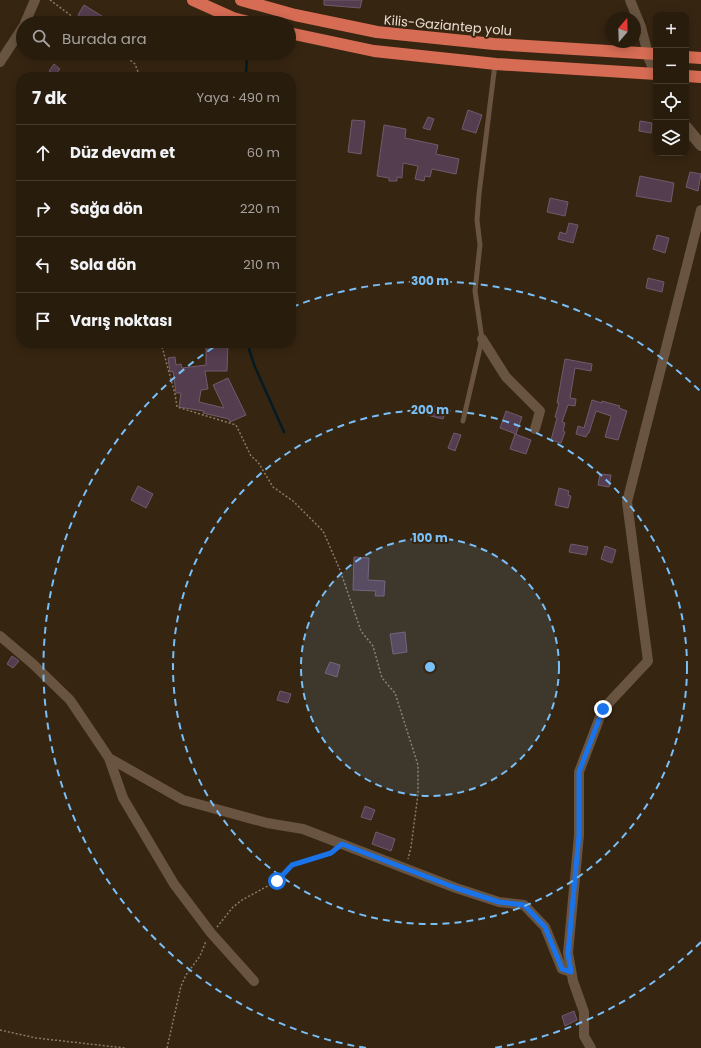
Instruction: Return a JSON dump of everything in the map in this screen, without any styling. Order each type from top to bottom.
[{"type":"highway","points":[[193,0],[229,16]]},
{"type":"highway","name":"Kilis-Gaziantep yolu","points":[[240,0],[295,15],[377,32],[494,44],[652,54]]},
{"type":"highway","points":[[296,35],[374,52],[496,64],[653,73]]},
{"type":"highway","points":[[689,57],[701,58]]},
{"type":"highway","points":[[689,76],[701,77]]},
{"type":"street","points":[[29,16],[35,0]]},
{"type":"street","points":[[630,0],[652,54]]},
{"type":"street","points":[[0,62],[16,38]]},
{"type":"street","points":[[689,130],[701,145]]},
{"type":"street","points":[[591,1048],[584,1036],[584,1012],[571,972],[568,953],[579,835],[579,772],[603,709],[648,661],[627,502],[701,210]]},
{"type":"street","points":[[482,339],[506,377],[540,411],[534,429]]},
{"type":"street","points":[[0,636],[33,664],[70,700],[109,758],[122,798],[174,884],[211,934],[254,980]]},
{"type":"street","points":[[109,758],[183,800],[267,823],[303,829],[456,888],[499,902],[524,905],[545,927],[562,969],[571,972]]},
{"type":"lane","points":[[463,421],[482,339],[476,291],[480,245],[477,220],[496,64]]},
{"type":"path","points":[[50,0],[72,16]]},
{"type":"path","points":[[130,60],[135,64],[138,72]]},
{"type":"path","points":[[162,348],[175,394],[176,408],[236,425],[251,456],[258,462],[273,487],[293,501],[323,531],[340,570],[361,632],[373,646],[382,678],[395,693],[418,765],[418,794],[411,847],[405,869]]},
{"type":"path","points":[[167,1048],[181,986],[186,975],[200,956],[203,944],[233,907],[242,900],[277,881],[292,865],[331,853],[342,844]]},
{"type":"path","points":[[0,1030],[36,1038],[125,1048]]},
{"type":"building","points":[[324,0],[362,0],[360,8],[324,5]]},
{"type":"building","points":[[84,5],[102,16],[80,16],[78,15]]},
{"type":"building","points":[[54,64],[60,69],[58,72],[49,71]]},
{"type":"building","points":[[468,110],[482,115],[476,133],[462,129]]},
{"type":"building","points":[[428,117],[434,119],[430,130],[423,128]]},
{"type":"building","points":[[352,120],[365,121],[361,154],[348,152]]},
{"type":"building","points":[[640,121],[652,123],[651,133],[639,131]]},
{"type":"building","points":[[384,125],[406,129],[405,138],[438,145],[436,154],[459,159],[456,174],[432,169],[430,177],[425,176],[424,181],[415,179],[418,166],[403,163],[402,178],[397,177],[397,181],[389,181],[389,178],[377,176]]},
{"type":"building","points":[[690,172],[701,174],[698,191],[686,187]]},
{"type":"building","points":[[640,176],[674,183],[671,202],[636,196]]},
{"type":"building","points":[[550,198],[568,202],[565,216],[547,212]]},
{"type":"building","points":[[569,223],[578,225],[573,243],[558,239],[560,232],[566,234]]},
{"type":"building","points":[[657,235],[669,238],[665,253],[653,249]]},
{"type":"building","points":[[648,278],[664,282],[662,292],[646,288]]},
{"type":"building","points":[[206,348],[228,348],[227,371],[205,371],[208,389],[201,390],[199,402],[224,408],[213,385],[228,378],[246,415],[230,422],[229,419],[203,413],[204,411],[179,407],[181,393],[176,393],[173,371],[170,372],[168,358],[175,357],[176,365],[181,364],[182,368],[206,365]]},
{"type":"building","points":[[565,359],[592,364],[591,371],[575,368],[570,398],[576,399],[575,406],[568,405],[562,422],[565,423],[563,431],[565,432],[561,443],[551,440],[557,418],[555,417],[559,403],[557,403]]},
{"type":"building","points":[[592,400],[620,406],[619,408],[627,411],[618,440],[605,437],[611,416],[596,411],[589,433],[586,437],[576,434],[578,426],[584,428]]},
{"type":"building","points":[[430,405],[446,409],[443,419],[427,415]]},
{"type":"building","points":[[506,411],[522,417],[516,434],[500,428]]},
{"type":"building","points":[[454,433],[461,435],[455,451],[448,448]]},
{"type":"building","points":[[515,434],[531,440],[526,454],[510,449]]},
{"type":"building","points":[[600,474],[611,475],[609,487],[598,485]]},
{"type":"building","points":[[138,486],[153,494],[146,508],[131,500]]},
{"type":"building","points":[[559,488],[569,491],[568,495],[571,496],[568,508],[555,505]]},
{"type":"building","points":[[571,544],[588,547],[586,555],[569,552]]},
{"type":"building","points":[[605,546],[616,550],[612,563],[601,559]]},
{"type":"building","points":[[354,557],[369,558],[368,580],[385,581],[384,596],[375,596],[376,591],[353,590]]},
{"type":"building","points":[[405,632],[407,652],[393,654],[390,634]]},
{"type":"building","points":[[12,656],[19,661],[13,668],[7,664]]},
{"type":"building","points":[[330,662],[340,665],[337,677],[325,673]]},
{"type":"building","points":[[280,691],[291,694],[288,703],[277,700]]},
{"type":"building","points":[[365,806],[375,810],[371,820],[361,817]]},
{"type":"building","points":[[376,832],[395,839],[391,851],[372,844]]},
{"type":"building","points":[[574,1011],[577,1020],[565,1026],[562,1016]]},
{"type":"waterway","points":[[246,72],[247,60]]},
{"type":"waterway","points":[[249,348],[255,367],[284,432]]},
{"type":"route","points":[[277,881],[292,865],[331,853],[342,844],[456,888],[499,902],[524,905],[545,927],[562,969],[571,972],[568,953],[579,835],[579,772],[603,709]]}]
